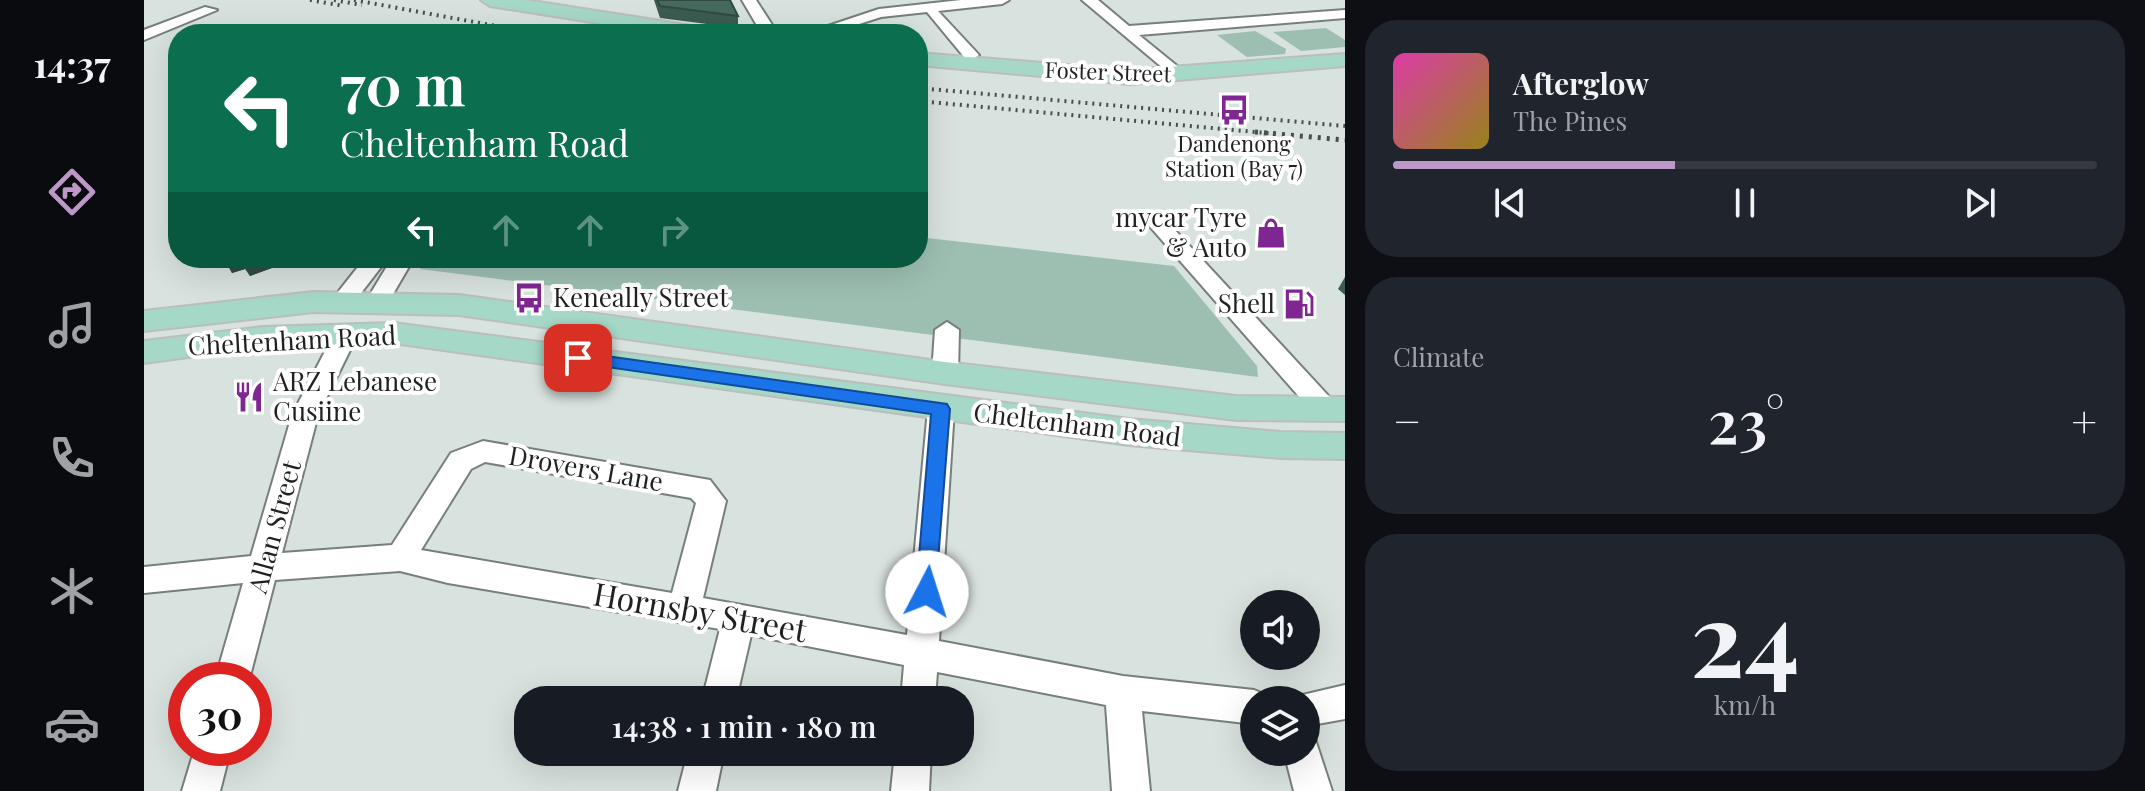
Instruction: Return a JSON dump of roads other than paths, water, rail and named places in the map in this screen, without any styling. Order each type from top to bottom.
[{"type":"main road","points":[[490,0],[642,24]]},
{"type":"main road","name":"Foster Street","points":[[928,60],[1130,77],[1345,60]]},
{"type":"main road","points":[[343,301],[346,334]]},
{"type":"main road","name":"Cheltenham Road","points":[[144,321],[233,308],[343,301],[503,310],[945,373],[1339,418]]},
{"type":"main road","points":[[346,334],[378,301]]},
{"type":"main road","name":"Cheltenham Road","points":[[144,352],[262,337],[393,333],[1144,434],[1281,445],[1345,446]]},
{"type":"main road","points":[[941,409],[945,373]]},
{"type":"street","points":[[844,24],[879,13],[1002,0]]},
{"type":"street","points":[[1089,0],[1176,74]]},
{"type":"street","points":[[1323,0],[1341,12]]},
{"type":"street","points":[[753,7],[764,24]]},
{"type":"street","points":[[173,24],[210,10]]},
{"type":"street","points":[[1126,31],[1341,12]]},
{"type":"street","points":[[933,14],[971,55]]},
{"type":"street","points":[[144,35],[168,26]]},
{"type":"street","points":[[1153,218],[1339,418]]},
{"type":"street","points":[[343,301],[369,268]]},
{"type":"street","points":[[378,301],[397,268]]},
{"type":"street","points":[[945,373],[947,330]]},
{"type":"street","name":"Allan Street","points":[[237,662],[305,415],[346,334]]},
{"type":"street","points":[[919,686],[941,409]]},
{"type":"street","name":"Drovers Lane","points":[[400,558],[461,461],[483,451],[684,485],[700,488],[711,501],[684,609]]},
{"type":"street","name":"Hornsby Street","points":[[144,580],[178,574],[364,558],[400,558],[448,570],[739,618],[1123,692],[1240,705]]},
{"type":"street","points":[[722,686],[739,618]]},
{"type":"street","points":[[1123,692],[1131,791]]},
{"type":"street","points":[[1320,706],[1345,702]]},
{"type":"street","points":[[201,791],[208,766]]},
{"type":"street","points":[[697,791],[703,766]]},
{"type":"street","points":[[910,791],[912,766]]},
{"type":"street","points":[[1306,766],[1313,791]]},
{"type":"railway","points":[[310,0],[344,6]]},
{"type":"railway","points":[[334,0],[362,5]]},
{"type":"railway","points":[[354,0],[485,24]]},
{"type":"railway","points":[[928,89],[1345,126]]},
{"type":"railway","points":[[928,102],[1262,133]]},
{"type":"railway","points":[[1255,132],[1262,133]]},
{"type":"railway","points":[[1262,133],[1345,140]]},
{"type":"railway","points":[[1262,133],[1277,134]]},
{"type":"place","name":"Dandenong Station (Bay 7)","points":[[1234,110]]},
{"type":"place","name":"mycar Tyre & Auto","points":[[1271,233]]},
{"type":"place","name":"Keneally Street","points":[[529,298]]},
{"type":"place","name":"Shell","points":[[1299,304]]},
{"type":"place","name":"ARZ Lebanese Cusiine","points":[[249,397]]}]
